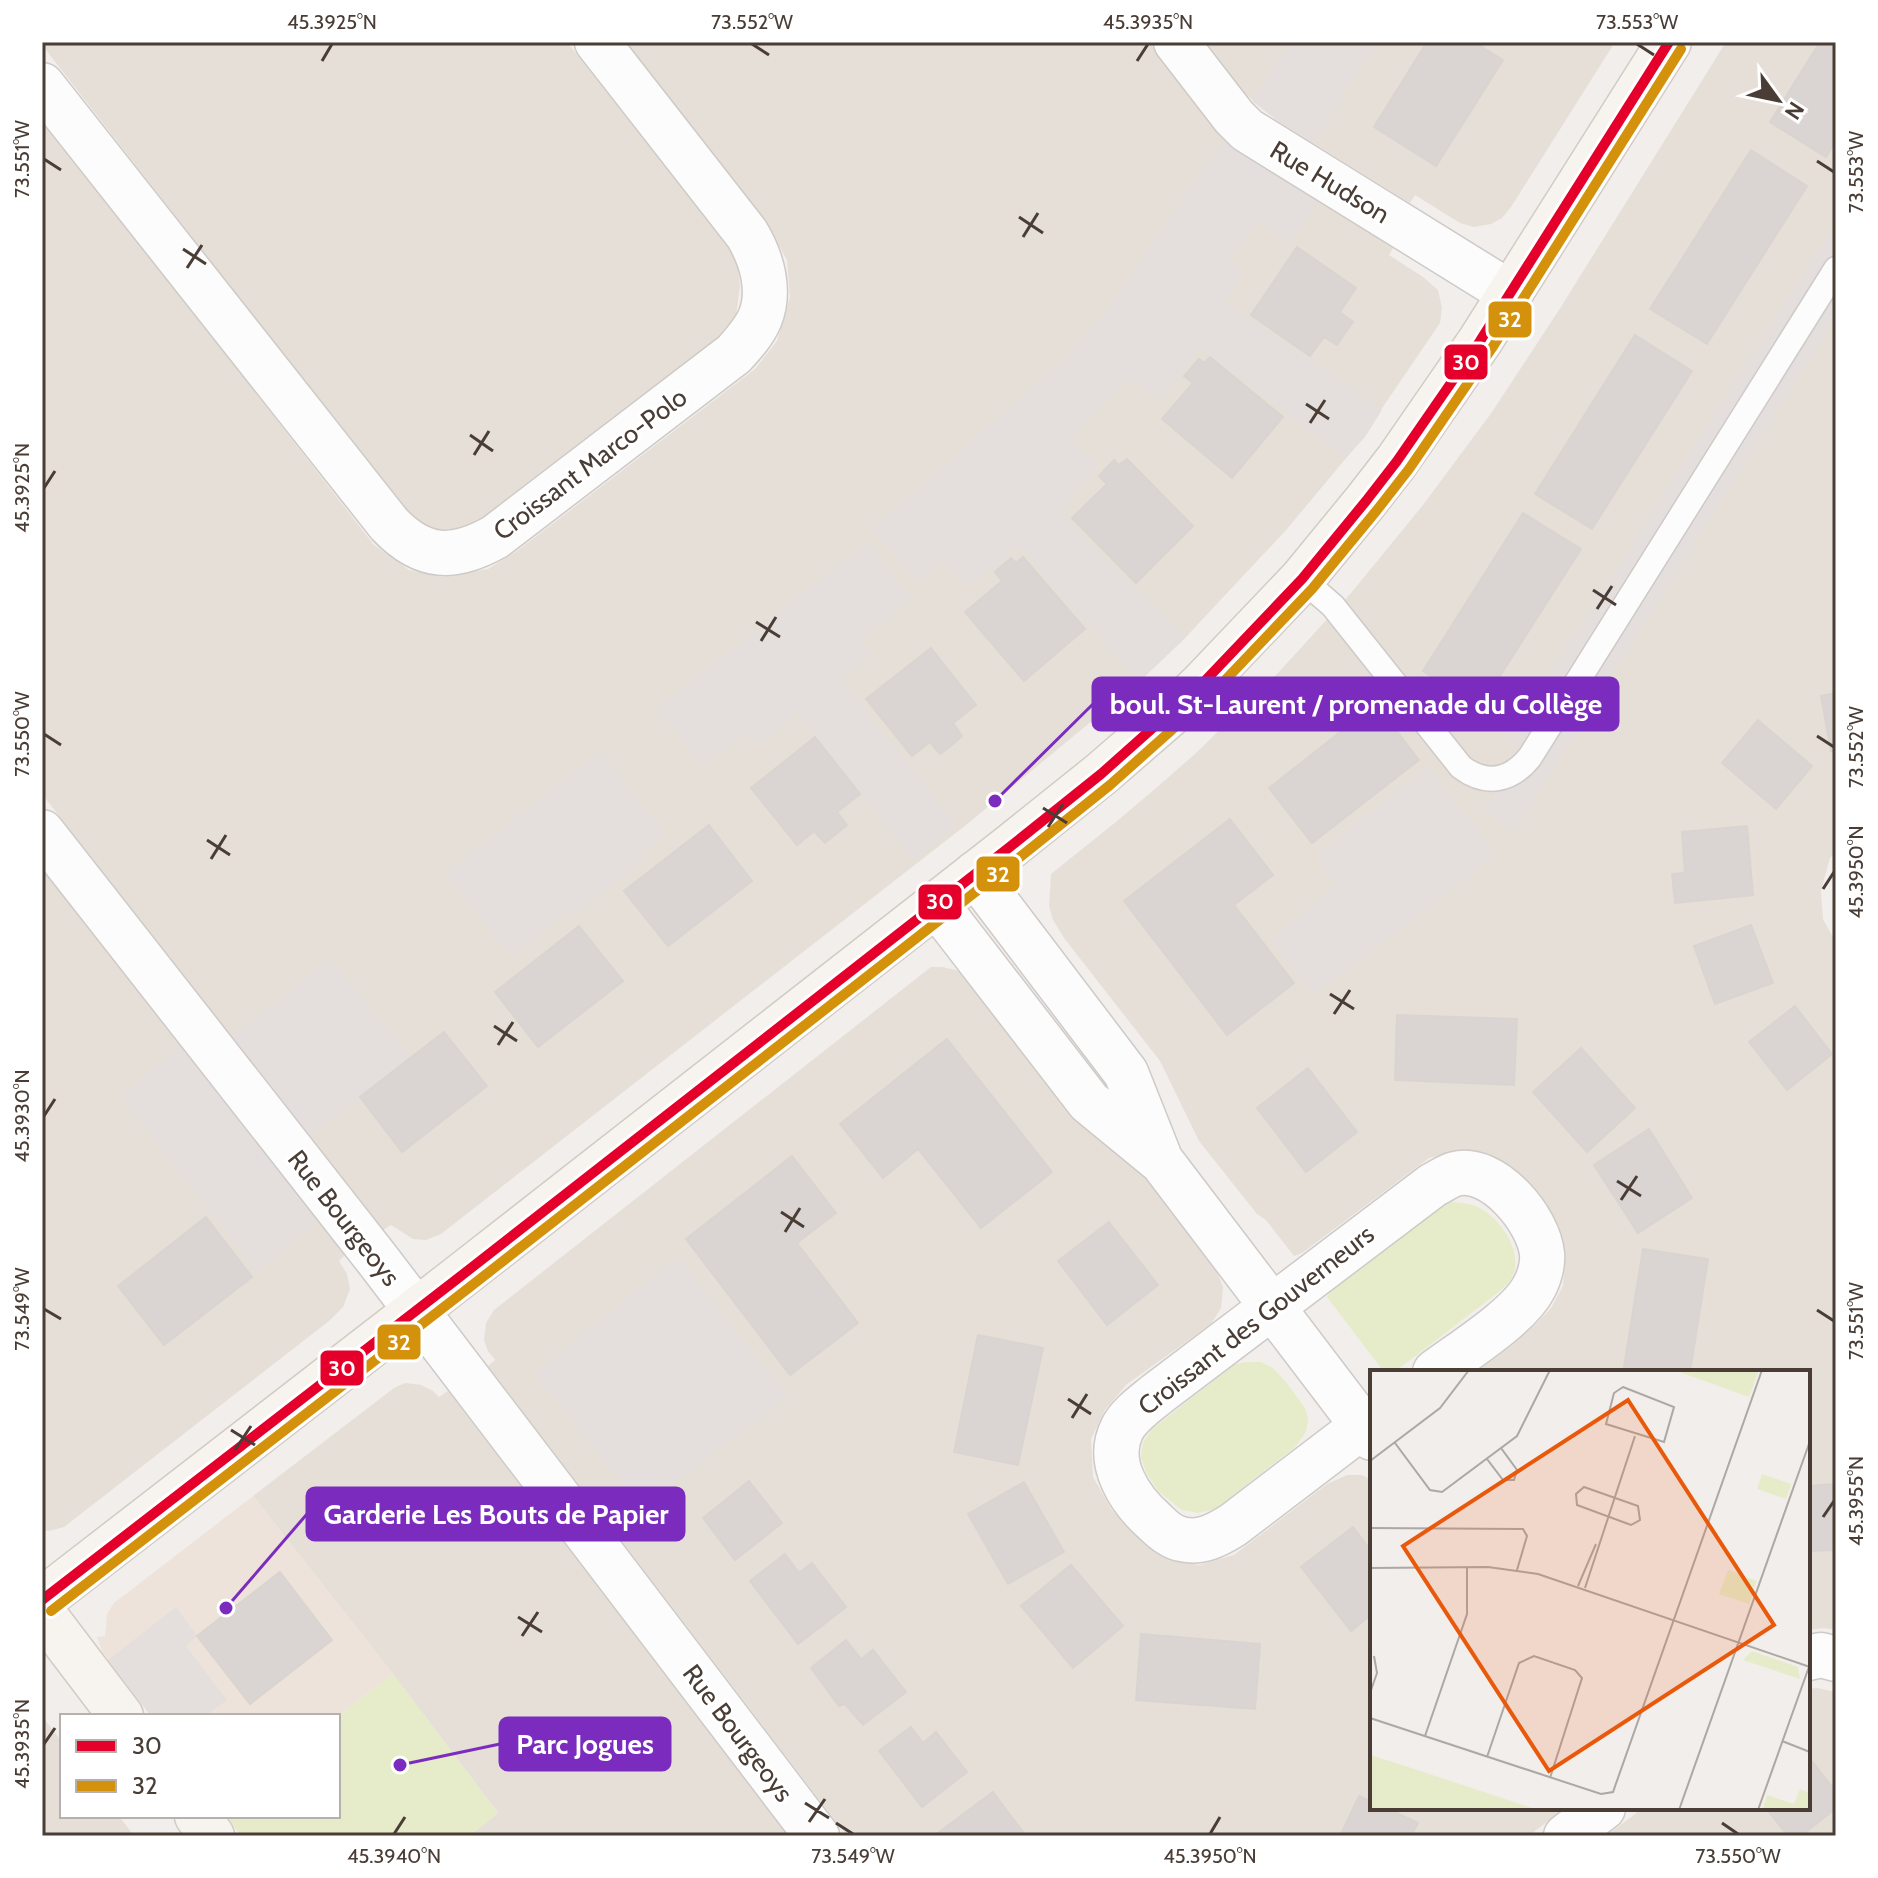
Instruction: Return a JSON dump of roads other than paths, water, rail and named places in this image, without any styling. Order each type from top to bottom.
[{"type":"street","name":"Croissant Marco-Polo","points":[[42,85],[389,524],[401,537],[419,548],[438,553],[455,552],[474,549],[495,537],[734,354],[750,336],[760,317],[764,299],[763,272],[757,251],[747,234],[597,42]]},
{"type":"street","name":"Rue Hudson","points":[[1176,42],[1247,130],[1510,293]]},
{"type":"street","points":[[42,1600],[975,874],[1101,774],[1168,716],[1302,579],[1397,461],[1472,353],[1669,42]]},
{"type":"street","name":"Rue Bourgeoys","points":[[42,832],[416,1311],[817,1836]]},
{"type":"street","points":[[975,874],[1126,1073],[1162,1162]]},
{"type":"street","points":[[936,904],[1089,1102],[1162,1162],[1369,1427]]},
{"type":"street","name":"Croissant des Gouverneurs","points":[[1369,1427],[1233,1525],[1218,1535],[1201,1540],[1180,1539],[1164,1530],[1145,1513],[1127,1490],[1118,1469],[1116,1448],[1122,1429],[1132,1415],[1433,1185],[1455,1174],[1470,1173],[1489,1179],[1522,1210],[1536,1234],[1542,1253],[1540,1270],[1524,1303],[1438,1370]]},
{"type":"street","points":[[42,1612],[119,1714]]},
{"type":"street","points":[[1810,1658],[1821,1655],[1836,1659]]},
{"type":"street","points":[[1566,1836],[1600,1810]]},
{"type":"street","points":[[198,1818],[212,1836]]},
{"type":"lane","points":[[1302,579],[1333,606],[1461,767],[1473,777],[1487,779],[1520,770],[1836,269]]},
{"type":"place","name":"boul. St-Laurent / promenade du Collège","points":[[995,801]]},
{"type":"place","name":"Garderie Les Bouts de Papier","points":[[226,1608]]},
{"type":"place","name":"Parc Jogues","points":[[400,1765]]}]
